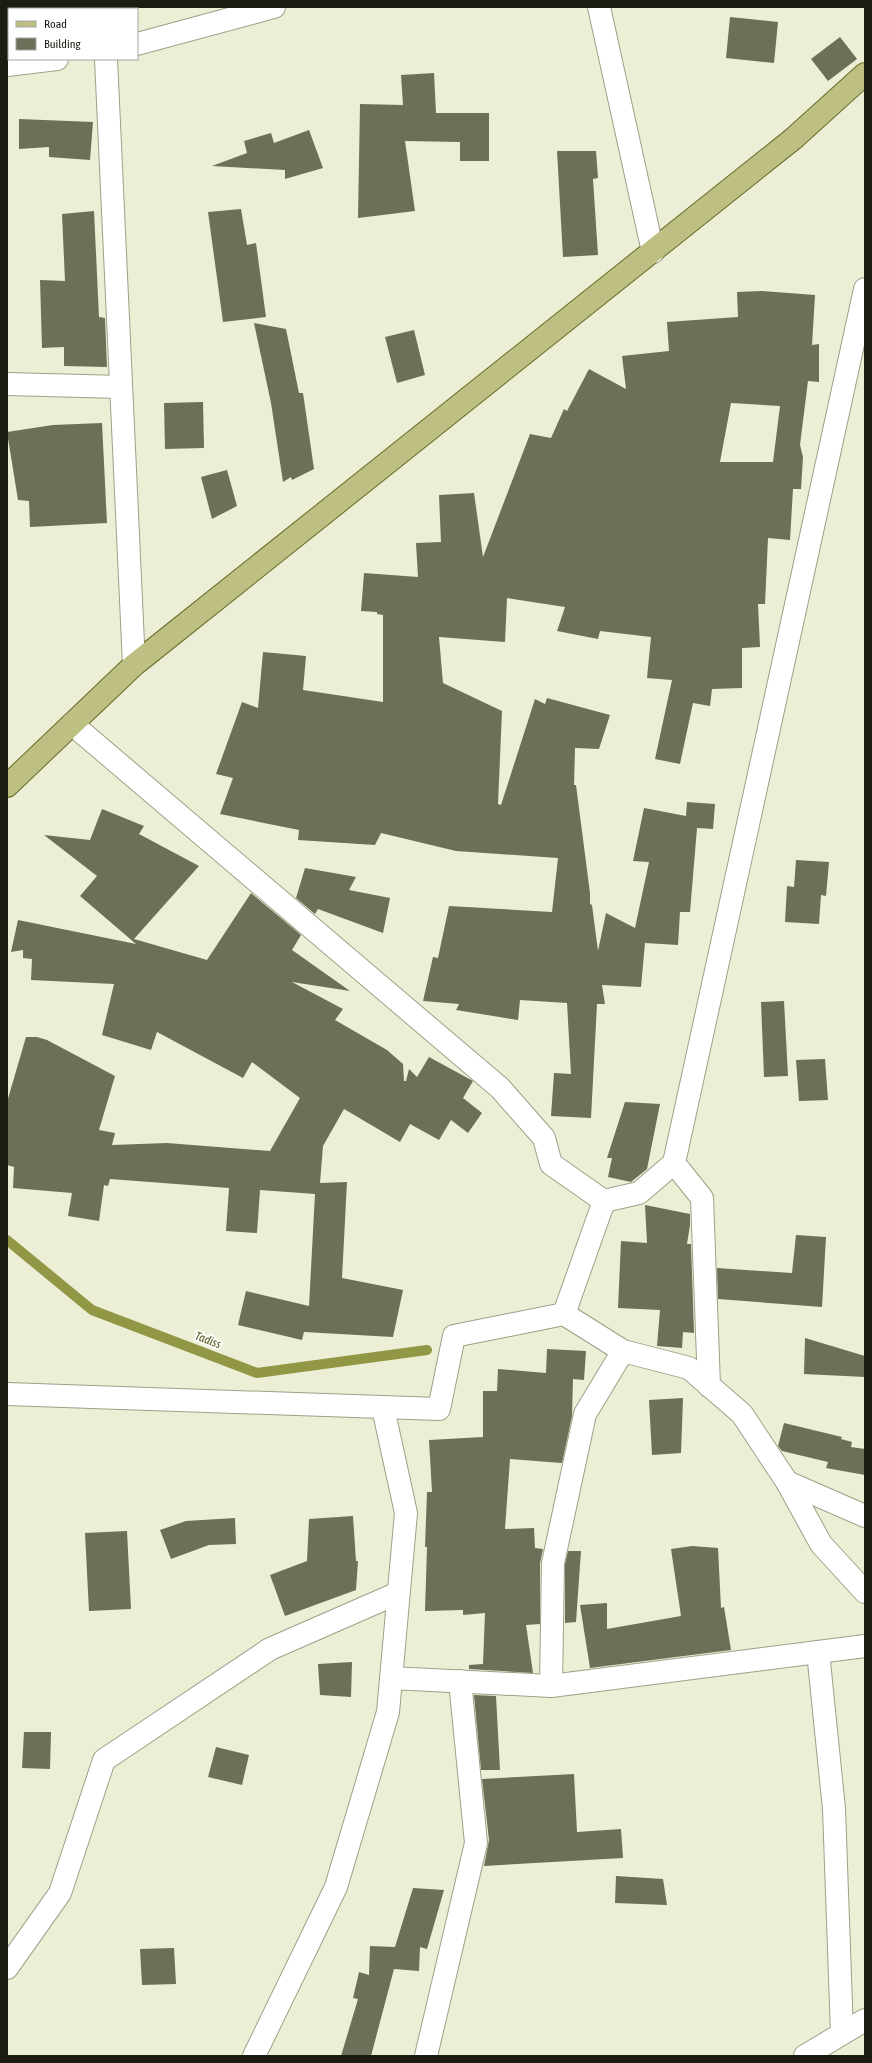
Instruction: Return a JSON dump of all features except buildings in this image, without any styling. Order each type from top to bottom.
[{"type":"main road","points":[[7,786],[134,665],[793,139],[865,74]]},
{"type":"street","points":[[138,44],[274,7]]},
{"type":"street","points":[[599,7],[653,252]]},
{"type":"street","points":[[7,65],[49,60]]},
{"type":"street","points":[[106,60],[134,665]]},
{"type":"street","points":[[72,724],[500,1088],[544,1138],[551,1164],[604,1201],[639,1193],[674,1163],[861,329],[865,289]]},
{"type":"street","points":[[7,384],[121,388]]},
{"type":"street","points":[[674,1163],[702,1198],[709,1386]]},
{"type":"street","points":[[564,1314],[604,1201]]},
{"type":"street","points":[[7,1394],[440,1409],[454,1336],[564,1314],[623,1351],[688,1368],[742,1414],[787,1482],[821,1544],[865,1592]]},
{"type":"street","points":[[550,1686],[553,1564],[585,1414],[623,1351]]},
{"type":"street","points":[[254,2056],[336,1887],[388,1712],[406,1513],[383,1408]]},
{"type":"street","points":[[787,1482],[865,1516]]},
{"type":"street","points":[[7,1968],[60,1893],[104,1760],[270,1649],[398,1594]]},
{"type":"street","points":[[391,1678],[550,1686],[865,1646]]},
{"type":"street","points":[[818,1652],[834,1809],[842,2033]]},
{"type":"street","points":[[426,2056],[476,1843],[460,1681]]},
{"type":"street","points":[[805,2056],[865,2020]]},
{"type":"waterway","name":"Tadiss","points":[[7,1240],[92,1310],[257,1373],[427,1350]]}]
